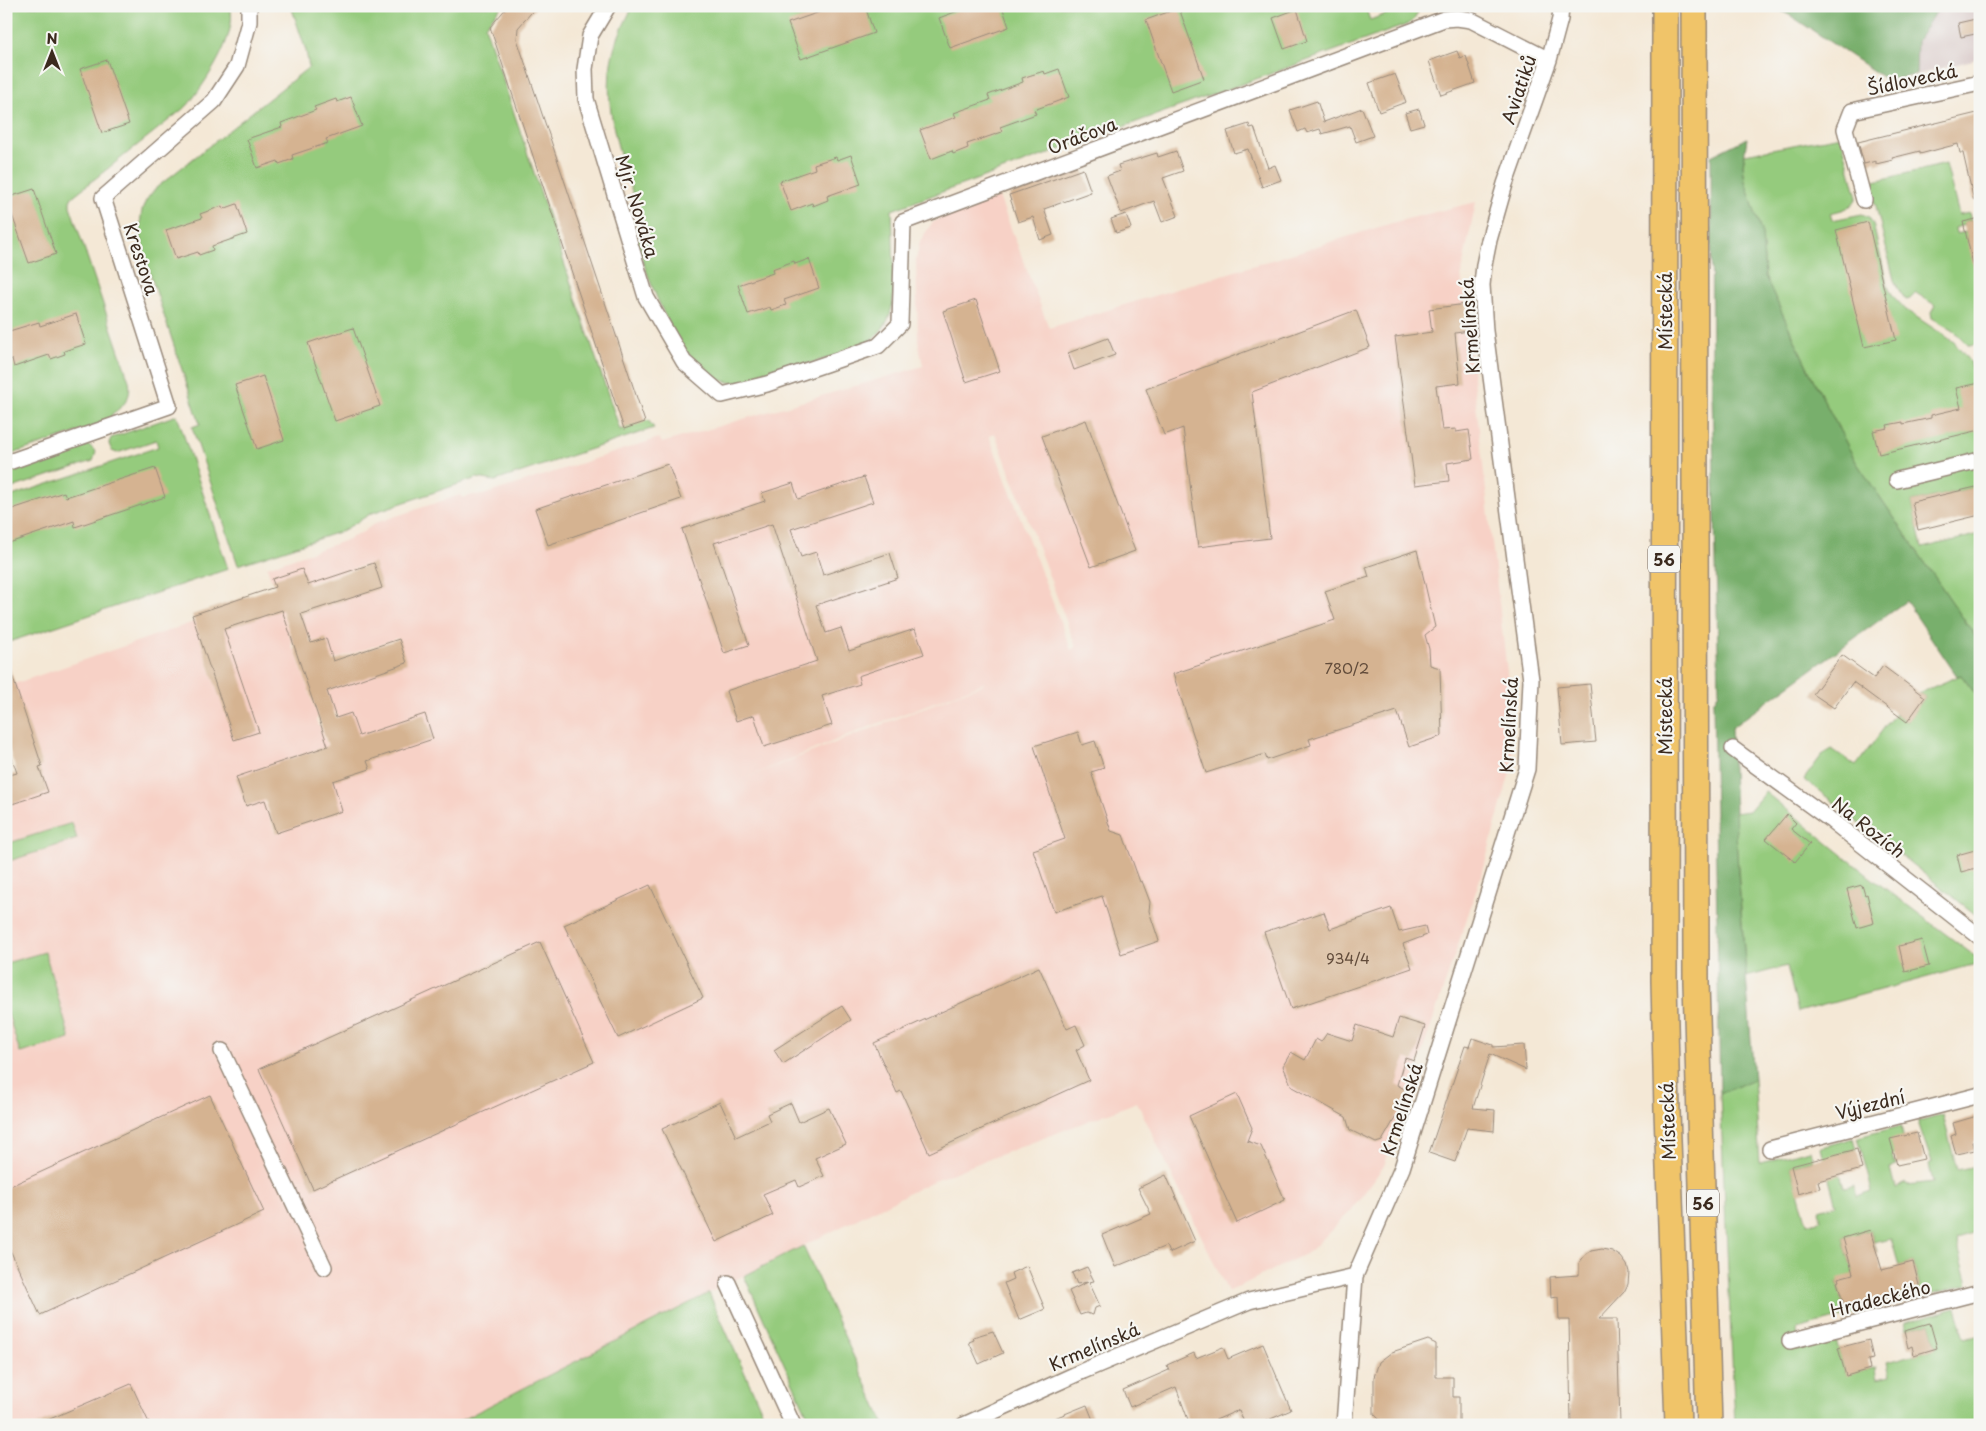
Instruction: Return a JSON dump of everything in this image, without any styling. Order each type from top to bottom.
[{"type":"highway","name":"Místecká","points":[[1665,6],[1664,981],[1666,1111],[1678,1425]]},
{"type":"highway","name":"Místecká","points":[[1694,6],[1696,982],[1709,1425]]},
{"type":"street","name":"Krestova","points":[[6,463],[169,406],[103,198],[214,101],[237,66],[249,22],[249,6]]},
{"type":"street","name":"Mjr. Nováka","points":[[608,6],[590,36],[585,69],[586,99],[646,297],[684,362],[722,395]]},
{"type":"street","name":"Aviatiků","points":[[1505,184],[1549,60],[1560,19],[1561,6]]},
{"type":"street","name":"Oráčova","points":[[722,395],[767,384],[878,346],[900,324],[903,222],[1441,13],[1471,20],[1549,60]]},
{"type":"street","name":"Šídlovecká","points":[[1864,200],[1846,129],[1852,110],[1980,84]]},
{"type":"street","name":"Krmelínská","points":[[1344,1425],[1355,1276],[1402,1168],[1527,769],[1531,680],[1482,302],[1484,265],[1505,184]]},
{"type":"street","points":[[1897,480],[1980,460]]},
{"type":"street","name":"Na Rozích","points":[[1733,749],[1832,821],[1980,937]]},
{"type":"street","points":[[222,1051],[324,1267]]},
{"type":"street","name":"Výjezdní","points":[[1770,1149],[1980,1095]]},
{"type":"street","name":"Krmelínská","points":[[964,1425],[1083,1371],[1249,1301],[1355,1276]]},
{"type":"street","points":[[728,1283],[793,1425]]},
{"type":"street","name":"Hradeckého","points":[[1790,1341],[1980,1292]]},
{"type":"shaded area","points":[[1942,6],[1980,6],[1980,58],[1916,75],[1917,41],[1932,17]]},
{"type":"shaded area","points":[[999,197],[1049,328],[1399,221],[1476,202],[1461,274],[1511,707],[1513,761],[1483,870],[1384,1166],[1350,1212],[1309,1252],[1228,1292],[1137,1102],[937,1179],[452,1425],[6,1425],[6,805],[47,791],[39,767],[42,765],[14,684],[194,622],[234,740],[258,731],[223,629],[281,609],[293,650],[295,650],[318,718],[316,719],[318,726],[320,726],[327,746],[236,777],[246,806],[257,802],[263,797],[275,833],[341,811],[332,781],[367,761],[432,739],[424,714],[358,736],[334,712],[327,691],[407,663],[398,638],[333,660],[326,638],[312,642],[310,636],[308,636],[301,614],[381,587],[365,565],[307,584],[301,569],[271,579],[267,567],[344,541],[363,532],[375,523],[460,495],[463,498],[483,495],[659,438],[662,443],[923,366],[918,340],[916,260],[920,241],[932,223],[940,218]],"holes":[[[995,433],[1076,647],[1071,650],[989,436]],[[984,684],[741,780],[851,734]]]},
{"type":"green space","points":[[6,6],[230,6],[231,18],[230,31],[219,58],[188,105],[72,197],[70,201],[70,206],[129,381],[130,387],[126,400],[112,414],[111,421],[6,456]]},
{"type":"green space","points":[[291,6],[502,6],[485,26],[620,430],[648,420],[654,428],[495,481],[477,478],[372,513],[342,531],[238,565],[192,427],[200,424],[145,258],[141,218],[145,203],[156,188],[309,67],[306,51]]},
{"type":"green space","points":[[633,6],[1365,6],[1370,20],[1402,8],[1402,6],[1420,6],[1420,8],[1414,20],[1406,25],[892,210],[894,283],[892,309],[882,329],[863,345],[849,352],[745,382],[729,382],[711,375],[695,362],[681,344],[658,300],[635,238],[647,234],[619,150],[610,107],[609,85],[614,48]]},
{"type":"green space","points":[[1772,6],[1942,6],[1932,17],[1917,41],[1916,75],[1887,80],[1791,16]]},
{"type":"green space","points":[[1854,132],[1866,183],[1946,164],[1959,215],[1969,213],[1971,220],[1955,228],[1956,234],[1966,232],[1980,290],[1980,344],[1969,346],[1954,331],[1932,318],[1931,312],[1935,305],[1916,293],[1906,300],[1900,292],[1894,280],[1876,206],[1866,188],[1851,133]]},
{"type":"green space","points":[[1841,136],[1857,197],[1849,207],[1830,213],[1832,220],[1862,214],[1869,217],[1873,224],[1887,284],[1893,296],[1906,310],[1954,342],[1969,361],[1980,383],[1980,486],[1912,502],[1922,548],[1980,534],[1980,643],[1856,462],[1812,377],[1765,276],[1762,234],[1745,181],[1743,165],[1745,154]]},
{"type":"green space","points":[[1747,138],[1743,165],[1745,181],[1762,234],[1765,276],[1812,377],[1856,462],[1980,643],[1980,700],[1961,675],[1957,676],[1906,601],[1731,728],[1738,872],[1754,1079],[1720,1094],[1713,703],[1719,692],[1712,390],[1711,156]]},
{"type":"green space","points":[[177,415],[228,569],[6,643],[6,498],[158,447],[156,440],[117,453],[112,451],[109,444],[111,438]]},
{"type":"green space","points":[[89,445],[96,452],[93,461],[6,490],[6,473]]},
{"type":"green space","points":[[1961,675],[1980,700],[1980,918],[1804,779],[1822,755],[1832,749],[1856,766],[1895,713],[1907,722],[1925,697],[1919,693]]},
{"type":"green space","points":[[1765,792],[1870,877],[1980,960],[1980,963],[1798,1012],[1787,966],[1746,977],[1734,813],[1749,811]]},
{"type":"green space","points":[[72,823],[77,839],[6,862],[6,844]]},
{"type":"green space","points":[[45,952],[70,1039],[20,1053],[6,1007],[6,963]]},
{"type":"green space","points":[[1754,1079],[1760,1163],[1810,1150],[1813,1160],[1791,1166],[1807,1224],[1821,1220],[1819,1210],[1836,1205],[1821,1147],[1854,1138],[1857,1149],[1835,1155],[1844,1188],[1854,1186],[1857,1196],[1872,1191],[1858,1137],[1901,1126],[1903,1136],[1892,1155],[1897,1166],[1890,1168],[1895,1188],[1906,1183],[1907,1185],[1933,1182],[1929,1165],[1932,1163],[1918,1122],[1943,1115],[1957,1170],[1980,1165],[1980,1232],[1956,1239],[1968,1284],[1900,1302],[1898,1295],[1920,1288],[1913,1262],[1899,1266],[1891,1238],[1874,1242],[1877,1252],[1870,1230],[1843,1238],[1854,1277],[1837,1282],[1845,1309],[1881,1299],[1883,1307],[1797,1329],[1799,1350],[1836,1340],[1846,1375],[1877,1367],[1875,1369],[1877,1379],[1891,1376],[1888,1362],[1937,1348],[1930,1323],[1907,1329],[1905,1322],[1956,1308],[1965,1338],[1980,1334],[1980,1425],[1735,1425],[1720,1094]]},
{"type":"green space","points":[[803,1246],[885,1425],[812,1425],[744,1276]]},
{"type":"green space","points":[[709,1293],[768,1425],[452,1425]]},
{"type":"building","points":[[508,6],[537,6],[518,28],[517,39],[645,422],[624,429],[490,27]]},
{"type":"building","points":[[837,6],[865,6],[874,33],[801,59],[788,23]]},
{"type":"building","points":[[971,6],[1002,6],[1009,27],[950,48],[939,18]]},
{"type":"building","points":[[1179,8],[1204,79],[1171,91],[1146,20]]},
{"type":"building","points":[[1297,9],[1307,41],[1284,49],[1273,18]]},
{"type":"building","points":[[1980,18],[1980,33],[1961,37],[1958,23]]},
{"type":"building","points":[[1457,51],[1460,58],[1466,56],[1475,83],[1441,95],[1429,61]]},
{"type":"building","points":[[107,60],[129,124],[102,133],[80,69]]},
{"type":"building","points":[[1059,69],[1069,97],[1034,110],[1036,114],[1000,127],[1002,132],[967,144],[968,148],[953,154],[952,151],[931,159],[920,130],[956,117],[954,113],[990,100],[988,95],[1023,82],[1022,78],[1044,71],[1045,74]]},
{"type":"building","points":[[1395,74],[1406,102],[1379,112],[1369,83]]},
{"type":"building","points":[[351,97],[362,126],[326,139],[328,143],[292,155],[293,159],[279,164],[278,161],[257,168],[247,139],[282,127],[281,123],[316,110],[314,107],[336,99],[337,102]]},
{"type":"building","points":[[1317,101],[1324,122],[1362,108],[1373,136],[1356,142],[1350,126],[1322,134],[1320,129],[1307,133],[1305,129],[1298,132],[1290,110]]},
{"type":"building","points":[[1419,109],[1424,124],[1410,128],[1405,113]]},
{"type":"building","points":[[1977,113],[1980,124],[1980,200],[1974,201],[1963,153],[1960,153],[1958,144],[1920,154],[1920,151],[1876,164],[1876,161],[1864,164],[1858,142]]},
{"type":"building","points":[[1249,124],[1250,128],[1254,127],[1268,168],[1275,165],[1281,180],[1262,187],[1248,149],[1234,153],[1227,131]]},
{"type":"building","points":[[1176,151],[1183,171],[1163,178],[1178,216],[1162,222],[1154,201],[1121,213],[1107,176],[1120,171],[1118,165],[1157,153],[1158,157]]},
{"type":"building","points":[[851,155],[861,184],[827,196],[828,200],[813,206],[812,203],[791,211],[780,181],[815,169],[814,164],[836,157],[837,160]]},
{"type":"building","points":[[1083,169],[1091,192],[1044,209],[1053,235],[1040,240],[1033,217],[1018,222],[1009,195]]},
{"type":"building","points":[[34,189],[56,254],[29,263],[6,198]]},
{"type":"building","points":[[237,204],[247,234],[212,246],[213,250],[199,255],[198,252],[176,259],[166,230],[202,218],[200,214],[222,206],[223,209]]},
{"type":"building","points":[[1126,214],[1131,228],[1116,233],[1111,219]]},
{"type":"building","points":[[1980,218],[1980,267],[1974,268],[1963,222]]},
{"type":"building","points":[[1868,222],[1896,340],[1864,347],[1836,230]]},
{"type":"building","points":[[809,259],[819,288],[784,300],[786,305],[771,310],[770,307],[748,314],[738,285],[773,273],[772,269],[794,261],[795,264]]},
{"type":"building","points":[[976,300],[1000,371],[966,382],[943,311]]},
{"type":"building","points":[[1466,304],[1469,331],[1455,333],[1460,383],[1436,386],[1442,430],[1456,429],[1456,432],[1469,430],[1473,459],[1447,463],[1449,481],[1415,485],[1395,337],[1432,332],[1429,309]]},
{"type":"building","points":[[1356,310],[1370,347],[1252,392],[1270,538],[1198,547],[1183,428],[1164,435],[1146,389]]},
{"type":"building","points":[[76,314],[86,344],[64,351],[65,354],[51,359],[49,355],[14,367],[12,359],[6,361],[6,332],[39,322],[40,326]]},
{"type":"building","points":[[353,328],[380,406],[335,421],[308,343]]},
{"type":"building","points":[[1108,338],[1115,355],[1074,370],[1068,353]]},
{"type":"building","points":[[263,376],[284,440],[257,449],[235,385]]},
{"type":"building","points":[[1980,383],[1980,430],[1879,454],[1873,431],[1888,428],[1887,425],[1903,422],[1903,424],[1931,418],[1931,415],[1961,408],[1956,388]]},
{"type":"building","points":[[1086,420],[1135,551],[1091,567],[1042,436]]},
{"type":"building","points":[[668,464],[681,499],[548,545],[535,509]]},
{"type":"building","points":[[155,468],[165,497],[75,527],[74,521],[6,544],[6,511],[64,492],[66,497]]},
{"type":"building","points":[[864,477],[873,502],[791,529],[801,557],[816,552],[823,575],[890,553],[898,578],[816,605],[826,633],[841,628],[849,651],[915,629],[924,654],[858,676],[860,684],[822,696],[832,725],[764,747],[754,715],[736,721],[726,691],[817,661],[772,524],[714,543],[749,645],[724,653],[682,529],[765,501],[762,493],[793,483],[798,499]]},
{"type":"building","points":[[1980,486],[1980,515],[1918,530],[1912,502]]},
{"type":"building","points":[[1417,550],[1435,627],[1425,635],[1429,649],[1430,665],[1440,668],[1442,736],[1409,747],[1397,711],[1309,739],[1311,745],[1267,760],[1265,754],[1206,773],[1173,674],[1335,620],[1325,591],[1369,577],[1366,567]]},
{"type":"building","points":[[374,563],[382,588],[301,614],[311,643],[326,638],[333,661],[399,639],[407,663],[327,691],[336,718],[351,713],[359,736],[425,714],[433,739],[367,761],[370,769],[333,781],[342,811],[276,833],[265,800],[246,806],[236,777],[328,746],[282,610],[224,629],[259,732],[234,740],[192,615],[275,587],[272,579],[302,569],[308,585]]},
{"type":"building","points":[[1842,655],[1874,678],[1883,666],[1925,697],[1907,722],[1853,682],[1834,708],[1813,694]]},
{"type":"building","points":[[9,666],[42,766],[39,767],[48,792],[6,806],[6,776],[17,773],[6,741],[6,667]]},
{"type":"building","points":[[1590,684],[1596,742],[1562,745],[1557,687]]},
{"type":"building","points":[[1078,732],[1082,745],[1095,741],[1104,768],[1091,772],[1111,831],[1123,835],[1140,882],[1142,881],[1150,902],[1149,911],[1159,941],[1121,954],[1102,896],[1054,912],[1033,850],[1065,839],[1034,746]]},
{"type":"building","points":[[1787,814],[1796,823],[1791,829],[1810,844],[1795,862],[1766,839]]},
{"type":"building","points":[[1975,850],[1980,867],[1961,872],[1957,855]]},
{"type":"building","points":[[650,885],[703,998],[618,1038],[564,925]]},
{"type":"building","points":[[1862,885],[1865,895],[1867,894],[1874,923],[1857,928],[1847,889]]},
{"type":"building","points":[[1391,908],[1399,932],[1425,926],[1427,935],[1403,944],[1412,968],[1291,1009],[1264,932],[1324,912],[1330,929]]},
{"type":"building","points":[[1922,940],[1929,966],[1905,972],[1899,946]]},
{"type":"building","points":[[540,942],[594,1062],[313,1189],[259,1069]]},
{"type":"building","points":[[1039,967],[1067,1029],[1076,1025],[1085,1045],[1076,1050],[1089,1080],[929,1153],[901,1091],[897,1093],[874,1043]]},
{"type":"building","points":[[842,1006],[851,1020],[783,1064],[774,1050]]},
{"type":"building","points":[[1399,1018],[1425,1026],[1414,1061],[1405,1058],[1397,1085],[1410,1092],[1382,1141],[1376,1143],[1350,1130],[1346,1117],[1292,1087],[1283,1066],[1291,1052],[1305,1060],[1316,1039],[1321,1042],[1327,1033],[1352,1041],[1357,1025],[1393,1037]]},
{"type":"building","points":[[1472,1038],[1493,1045],[1493,1047],[1524,1045],[1526,1070],[1490,1054],[1473,1108],[1495,1110],[1494,1131],[1467,1128],[1455,1162],[1429,1153],[1465,1046],[1469,1047]]},
{"type":"building","points":[[1237,1094],[1252,1128],[1247,1141],[1261,1146],[1285,1200],[1237,1223],[1189,1116]]},
{"type":"building","points":[[210,1095],[264,1212],[40,1315],[6,1241],[6,1188]]},
{"type":"building","points":[[720,1102],[736,1137],[770,1121],[767,1114],[791,1103],[799,1122],[829,1108],[846,1144],[815,1158],[824,1176],[799,1187],[796,1180],[763,1194],[773,1215],[716,1242],[662,1129]]},
{"type":"building","points":[[1977,1116],[1980,1126],[1980,1140],[1973,1142],[1975,1150],[1956,1154],[1951,1136],[1956,1134],[1953,1123]]},
{"type":"building","points":[[1917,1133],[1924,1159],[1897,1165],[1890,1139]]},
{"type":"building","points":[[1857,1149],[1862,1169],[1818,1181],[1820,1188],[1798,1194],[1791,1166]]},
{"type":"building","points":[[1166,1175],[1195,1241],[1169,1253],[1166,1246],[1115,1267],[1102,1235],[1151,1214],[1138,1188]]},
{"type":"building","points":[[1870,1230],[1882,1270],[1913,1262],[1920,1289],[1845,1309],[1837,1282],[1839,1281],[1838,1278],[1853,1274],[1843,1238]]},
{"type":"building","points":[[1602,1249],[1612,1251],[1621,1257],[1627,1265],[1629,1272],[1628,1284],[1624,1292],[1599,1319],[1617,1319],[1620,1425],[1571,1425],[1569,1320],[1559,1320],[1558,1297],[1551,1298],[1550,1277],[1579,1275],[1579,1263],[1585,1255],[1591,1251]]},
{"type":"building","points":[[1027,1266],[1045,1309],[1019,1320],[1004,1283],[1013,1279],[1011,1273]]},
{"type":"building","points":[[1087,1267],[1094,1281],[1089,1282],[1100,1306],[1095,1308],[1093,1315],[1086,1313],[1080,1315],[1069,1291],[1088,1282],[1077,1284],[1072,1273]]},
{"type":"building","points":[[1930,1323],[1937,1348],[1914,1355],[1912,1346],[1908,1348],[1904,1330]]},
{"type":"building","points":[[993,1331],[1003,1353],[979,1364],[969,1342],[974,1340],[973,1337]]},
{"type":"building","points":[[1428,1340],[1436,1344],[1436,1377],[1453,1377],[1453,1397],[1459,1397],[1459,1425],[1385,1425],[1374,1414],[1374,1377],[1379,1362],[1392,1352]]},
{"type":"building","points":[[1869,1340],[1873,1359],[1868,1360],[1870,1369],[1846,1376],[1838,1348]]},
{"type":"building","points":[[1263,1344],[1291,1410],[1257,1425],[1245,1425],[1239,1410],[1204,1425],[1190,1425],[1176,1387],[1130,1407],[1123,1390],[1169,1370],[1167,1365],[1194,1353],[1196,1358],[1223,1347],[1228,1359]]},
{"type":"building","points":[[131,1384],[150,1425],[36,1425]]},
{"type":"building","points":[[1087,1405],[1095,1425],[1040,1425],[1040,1424]]}]
